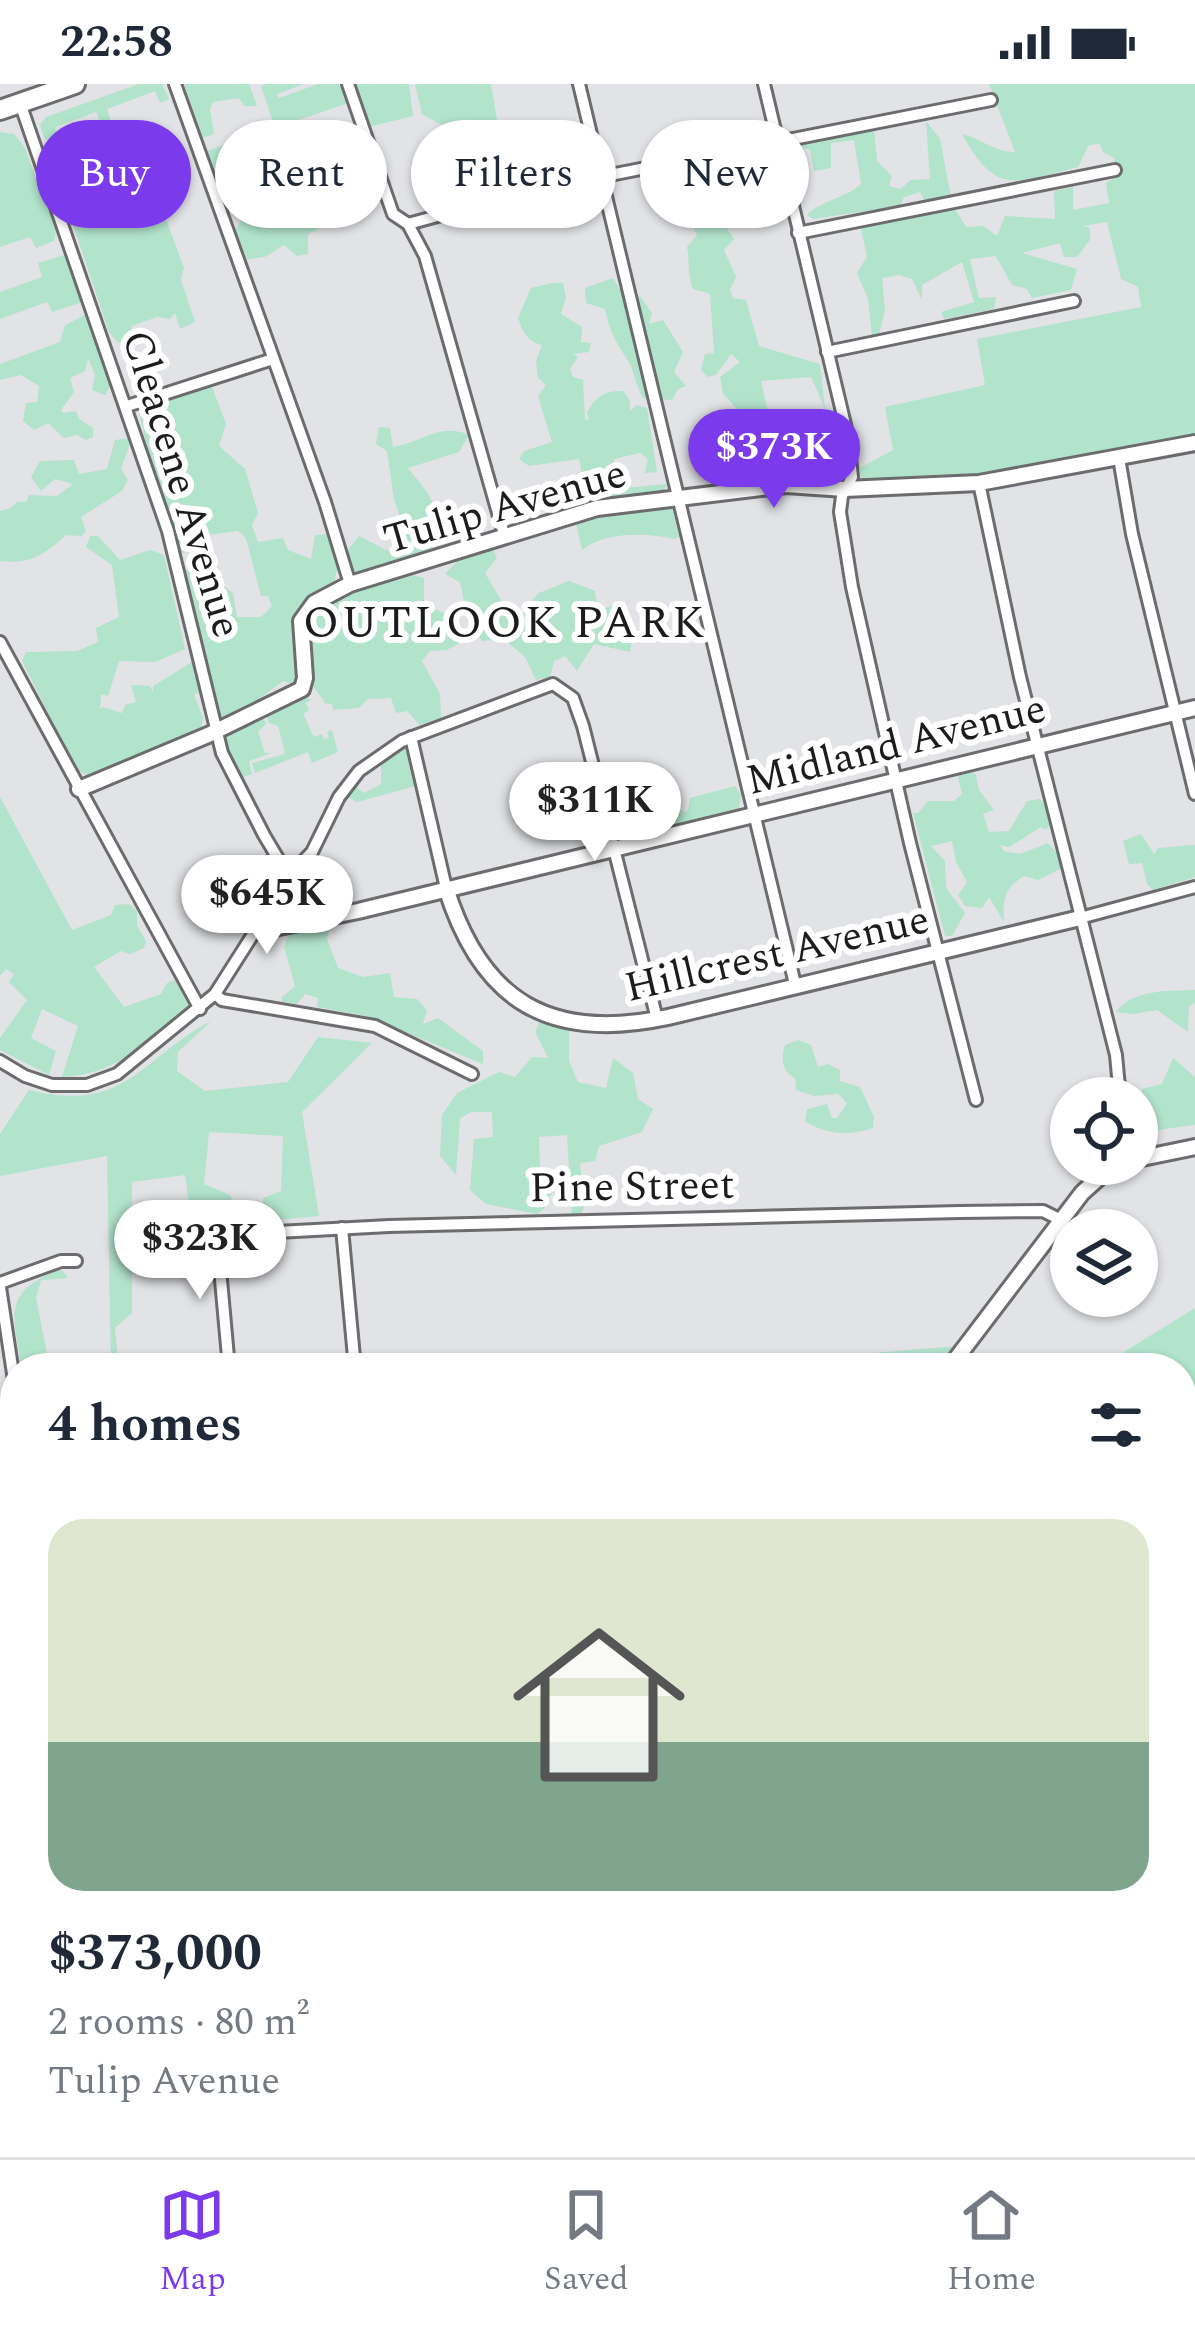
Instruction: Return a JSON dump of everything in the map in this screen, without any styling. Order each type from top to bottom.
[{"type":"main road","points":[[0,110],[75,84]]},
{"type":"street","points":[[175,84],[326,502],[350,584]]},
{"type":"street","points":[[348,84],[393,214],[408,224],[425,256],[504,534]]},
{"type":"street","points":[[579,84],[588,120]]},
{"type":"street","points":[[764,84],[772,120]]},
{"type":"street","points":[[809,135],[991,100]]},
{"type":"street","name":"Cleacene Avenue","points":[[20,103],[169,531],[216,731],[264,835],[283,867],[292,873]]},
{"type":"street","points":[[798,233],[1114,170]]},
{"type":"street","points":[[614,228],[795,984]]},
{"type":"street","points":[[797,228],[850,448],[852,472],[840,505],[844,549],[976,1100]]},
{"type":"street","points":[[827,352],[1074,301]]},
{"type":"street","points":[[127,406],[273,359]]},
{"type":"street","name":"Tulip Avenue","points":[[80,789],[304,688],[300,628],[303,615],[322,598],[350,584],[504,534],[597,508],[677,496],[786,485],[845,489],[979,483],[1195,443]]},
{"type":"street","points":[[1119,458],[1132,534],[1195,794]]},
{"type":"street","points":[[979,483],[992,556],[1118,1077]]},
{"type":"street","points":[[0,643],[200,1009]]},
{"type":"street","points":[[0,1061],[52,1085],[98,1083],[130,1066],[215,994],[292,873],[312,852],[350,780],[382,753],[411,737],[544,686],[560,686],[577,705],[657,1019]]},
{"type":"street","name":"Midland Avenue","points":[[264,921],[274,928],[287,926],[1195,708]]},
{"type":"street","name":"Hillcrest Avenue","points":[[411,737],[446,888],[468,947],[496,981],[554,1018],[596,1026],[657,1019],[1195,887]]},
{"type":"street","points":[[215,994],[222,1000],[375,1026],[472,1075]]},
{"type":"street","points":[[1158,1155],[1195,1148]]},
{"type":"street","points":[[1069,1209],[1089,1185]]},
{"type":"street","name":"Pine Street","points":[[203,1236],[342,1228],[1003,1211],[1050,1215]]},
{"type":"street","points":[[342,1228],[354,1353]]},
{"type":"street","points":[[960,1353],[1050,1233]]},
{"type":"street","points":[[217,1235],[228,1353]]},
{"type":"street","points":[[10,1353],[0,1285],[61,1262],[76,1262]]},
{"type":"green space","points":[[139,84],[162,84],[169,99],[160,103],[155,91],[107,109],[111,120],[99,120],[96,112],[74,120],[44,120]]},
{"type":"green space","points":[[184,84],[249,84],[257,106],[244,106],[239,98],[213,102],[214,134],[202,138]]},
{"type":"green space","points":[[304,84],[277,94],[279,98],[318,84],[342,84],[348,103],[298,120],[272,120],[261,86]]},
{"type":"green space","points":[[354,84],[409,84],[413,116],[387,122],[367,120]]},
{"type":"green space","points":[[415,84],[491,84],[497,120],[433,120],[422,114]]},
{"type":"green space","points":[[989,84],[1195,84],[1195,434],[963,477],[861,480],[860,468],[893,450],[885,407],[985,385],[977,339],[1141,307],[1138,287],[1121,279],[1107,222],[1083,226],[1090,228],[1090,240],[1077,257],[1064,257],[1060,243],[1022,253],[1077,269],[1071,290],[1032,298],[1027,289],[1012,285],[996,256],[970,259],[979,298],[996,297],[994,309],[944,319],[941,312],[974,302],[962,262],[922,285],[922,300],[912,279],[882,278],[885,310],[879,335],[872,337],[868,299],[857,273],[867,257],[861,229],[876,221],[955,209],[966,227],[983,226],[997,236],[1005,216],[1055,219],[1054,191],[1073,187],[1073,210],[1109,203],[1106,183],[1116,177],[1114,158],[1100,144],[1089,145],[1078,167],[1039,177],[1010,180],[986,168],[962,134],[1015,152]]},
{"type":"green space","points":[[926,121],[940,139],[951,197],[925,202],[920,192],[904,197],[900,206],[813,219],[809,214],[819,206],[861,184],[854,140],[831,143],[831,168],[814,171],[809,141],[874,129],[877,161],[892,176],[889,186],[900,189],[911,180],[930,179]]},
{"type":"green space","points":[[0,132],[14,134],[24,146],[36,178],[36,228],[56,231],[54,241],[36,248],[30,237],[0,247]]},
{"type":"green space","points":[[215,148],[215,183],[204,152]]},
{"type":"green space","points":[[74,228],[169,228],[184,268],[181,280],[195,322],[180,329],[175,313],[170,319],[157,317],[132,326],[130,342],[118,343],[109,332]]},
{"type":"green space","points":[[236,228],[320,228],[308,234],[308,254],[297,256],[284,245],[265,257],[247,259],[234,232]]},
{"type":"green space","points":[[694,228],[727,228],[734,239],[724,250],[736,277],[730,290],[733,298],[746,300],[759,346],[820,364],[825,409],[811,377],[761,381],[774,439],[799,476],[731,483],[738,469],[752,468],[755,446],[749,442],[728,449],[721,441],[705,442],[710,438],[711,422],[736,423],[738,410],[723,394],[720,377],[740,362],[731,354],[716,375],[708,377],[701,370],[705,354],[714,353],[710,294],[693,289],[689,274],[687,247],[697,235]]},
{"type":"green space","points":[[65,255],[82,302],[52,312],[47,302],[0,319],[0,292],[42,277],[38,263]]},
{"type":"green space","points":[[613,278],[623,295],[641,297],[652,313],[649,324],[663,320],[683,352],[674,372],[686,386],[672,400],[643,398],[605,309],[586,303],[585,288]]},
{"type":"green space","points":[[563,283],[566,297],[561,314],[582,327],[581,342],[591,343],[589,352],[573,354],[578,357],[570,369],[573,377],[583,380],[585,420],[589,420],[593,403],[611,392],[623,391],[630,411],[637,405],[647,408],[657,472],[645,473],[648,459],[640,453],[614,459],[614,468],[622,474],[617,475],[616,489],[667,484],[664,490],[583,504],[591,502],[596,493],[594,480],[582,475],[579,459],[529,466],[519,459],[524,451],[552,442],[538,396],[546,385],[538,378],[536,361],[542,345],[526,335],[518,318],[531,288]]},
{"type":"green space","points":[[85,315],[111,385],[105,395],[92,390],[95,375],[88,358],[85,371],[70,378],[74,392],[61,410],[76,411],[93,428],[93,437],[64,438],[48,423],[34,430],[23,421],[26,403],[37,402],[39,386],[21,375],[0,380],[0,364],[60,342],[65,325]]},
{"type":"green space","points":[[211,384],[226,424],[219,446],[245,469],[258,513],[252,525],[258,542],[283,538],[288,550],[311,559],[315,535],[330,534],[339,561],[334,583],[314,594],[297,615],[296,685],[283,681],[226,720],[219,715],[185,570],[211,562],[217,565],[224,586],[233,593],[237,617],[261,617],[272,606],[268,596],[261,596],[246,538],[238,531],[208,535],[203,550],[181,553],[139,413],[148,405]]},
{"type":"green space","points":[[379,427],[390,428],[393,447],[440,432],[469,435],[459,452],[408,468],[428,493],[444,529],[431,551],[355,576],[347,551],[359,536],[392,553],[406,555],[409,545],[394,499],[387,451],[376,444]]},
{"type":"green space","points":[[132,438],[121,469],[128,480],[122,491],[81,517],[86,532],[66,535],[28,560],[0,561],[0,511],[26,502],[29,495],[57,496],[73,484],[55,479],[41,491],[31,477],[40,461],[74,460],[79,474],[107,469],[115,440]]},
{"type":"green space","points":[[668,505],[679,537],[615,537],[582,550],[575,519]]},
{"type":"green space","points":[[90,536],[98,536],[120,560],[150,550],[164,555],[185,649],[155,662],[119,661],[108,696],[101,694],[100,709],[122,713],[125,705],[136,702],[131,685],[150,686],[153,692],[153,686],[192,662],[199,693],[194,694],[203,718],[201,728],[89,777],[76,769],[22,661],[26,652],[77,651],[98,642],[96,628],[119,617],[112,565],[86,547]]},
{"type":"green space","points":[[492,547],[497,558],[485,573],[501,600],[519,616],[539,593],[569,581],[595,591],[598,610],[619,604],[634,628],[630,652],[594,644],[577,671],[565,656],[554,661],[550,677],[536,680],[525,657],[504,639],[482,641],[468,620],[460,582],[445,574],[464,554]]},
{"type":"green space","points":[[413,575],[424,578],[424,605],[452,617],[463,633],[463,641],[447,650],[430,651],[422,661],[440,694],[441,718],[420,725],[407,711],[396,713],[391,698],[368,699],[359,708],[333,710],[311,681],[307,652],[318,615],[347,595]]},
{"type":"green space","points":[[303,695],[311,700],[305,703],[309,710],[303,714],[314,737],[329,738],[327,732],[332,730],[338,752],[312,763],[308,752],[255,773],[252,763],[285,754],[278,726],[269,723],[265,712]]},
{"type":"green space","points":[[262,714],[266,724],[258,732],[265,753],[271,753],[249,761],[252,774],[241,778],[226,747],[227,734]]},
{"type":"green space","points":[[407,747],[416,786],[357,802],[346,796],[352,784],[364,793],[381,784],[381,759]]},
{"type":"green space","points":[[965,769],[976,775],[979,790],[994,810],[983,814],[989,832],[1009,831],[1027,801],[1040,799],[1048,808],[1051,824],[1046,830],[1041,827],[1009,847],[1000,845],[1004,851],[1020,854],[1048,843],[1062,868],[1038,880],[1024,876],[1013,885],[1004,901],[1004,922],[989,897],[982,908],[965,906],[958,895],[967,882],[952,841],[931,846],[945,861],[946,888],[965,913],[952,936],[945,936],[913,813],[928,801],[954,801],[962,794],[958,777]]},
{"type":"green space","points":[[633,775],[624,783],[632,804],[666,795],[679,798],[679,809],[684,812],[690,798],[735,786],[741,795],[739,809],[626,838],[615,824],[605,781]]},
{"type":"green space","points":[[0,797],[72,930],[111,915],[115,905],[129,904],[137,911],[144,948],[130,954],[121,951],[94,967],[124,1007],[161,994],[175,980],[192,1008],[132,1054],[99,1070],[62,1077],[78,1026],[42,1009],[31,1038],[56,1051],[49,1075],[0,1050],[0,1038],[27,1000],[9,982],[14,974],[6,969],[0,976]]},
{"type":"green space","points":[[1141,834],[1154,854],[1158,848],[1195,845],[1195,877],[1153,890],[1142,863],[1129,864],[1123,841]]},
{"type":"green space","points":[[331,923],[327,939],[338,968],[363,977],[390,973],[394,997],[417,999],[427,1010],[423,1024],[438,1018],[483,1051],[483,1064],[366,1016],[317,1007],[318,998],[305,994],[297,1004],[283,1002],[281,998],[295,986],[284,947],[289,933]]},
{"type":"green space","points":[[1195,990],[1188,1032],[1157,1010],[1116,1012],[1141,995]]},
{"type":"green space","points":[[541,1019],[569,1027],[569,1061],[578,1082],[606,1088],[613,1058],[633,1073],[638,1099],[653,1109],[642,1132],[599,1146],[595,1161],[580,1163],[582,1183],[592,1191],[580,1216],[572,1216],[567,1135],[539,1137],[540,1169],[555,1180],[546,1207],[537,1214],[486,1204],[470,1190],[474,1139],[493,1137],[492,1112],[471,1112],[460,1118],[456,1175],[440,1156],[442,1115],[457,1093],[499,1072],[515,1077],[532,1057],[548,1058],[535,1032]]},
{"type":"green space","points":[[211,1021],[178,1052],[177,1071],[205,1091],[288,1082],[318,1037],[372,1043],[302,1112],[319,1216],[262,1221],[263,1198],[281,1191],[283,1136],[209,1132],[204,1184],[230,1195],[238,1212],[191,1219],[185,1175],[132,1182],[132,1313],[115,1328],[118,1353],[111,1353],[107,1156],[0,1176],[0,1134],[29,1090],[62,1096],[110,1089]]},
{"type":"green space","points":[[798,1040],[811,1045],[818,1067],[828,1064],[840,1070],[840,1081],[860,1087],[874,1117],[873,1128],[838,1133],[805,1121],[807,1109],[827,1104],[832,1118],[837,1118],[847,1103],[838,1094],[814,1096],[796,1090],[795,1078],[783,1059],[785,1045]]},
{"type":"green space","points":[[1173,1058],[1195,1077],[1195,1125],[1158,1130],[1158,1085]]},
{"type":"green space","points":[[58,1270],[68,1278],[41,1280],[36,1298],[47,1353],[19,1353],[16,1306],[28,1287]]},
{"type":"green space","points":[[1195,1308],[1195,1353],[1122,1353]]},
{"type":"green space","points":[[958,1346],[953,1353],[872,1353]]},
{"type":"district","name":"OUTLOOK PARK","points":[[505,623]]}]
